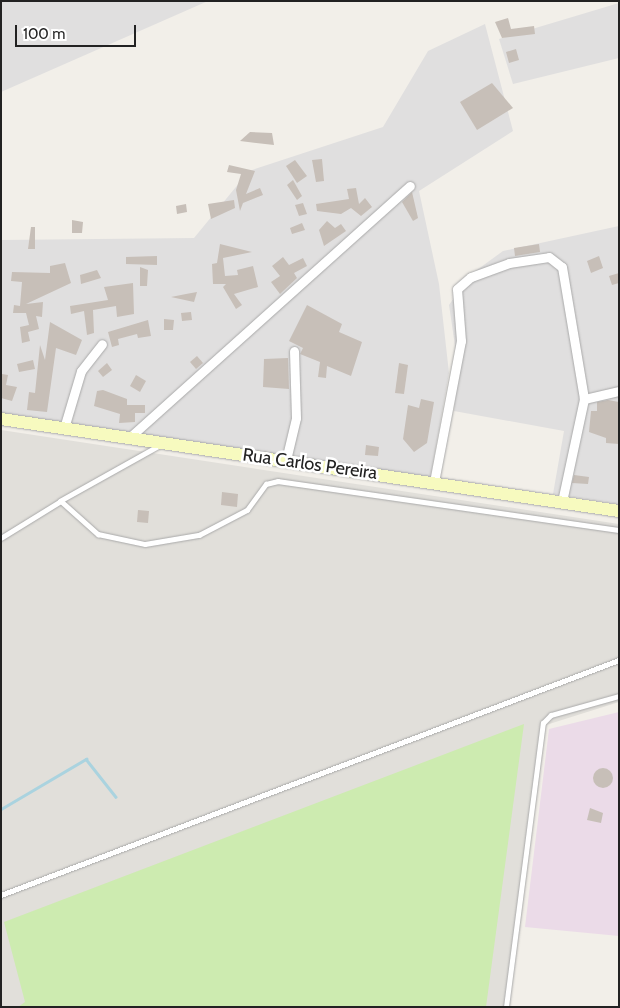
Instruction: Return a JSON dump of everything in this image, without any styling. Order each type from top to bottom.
[{"type":"main road","name":"Rua Carlos Pereira","points":[[1,419],[619,511]]},
{"type":"street","points":[[130,437],[410,186]]},
{"type":"street","points":[[434,482],[460,348],[455,294],[471,278],[524,259],[549,257],[562,267],[584,399],[562,502]]},
{"type":"street","points":[[64,428],[81,371],[102,344]]},
{"type":"street","points":[[286,460],[296,418],[294,351]]},
{"type":"street","points":[[584,399],[619,391]]},
{"type":"lane","points":[[1,538],[61,501],[153,453],[163,442]]},
{"type":"lane","points":[[61,501],[98,534],[145,544],[198,534],[246,510],[266,484],[278,481],[619,530]]},
{"type":"lane","points":[[1,896],[619,660]]},
{"type":"lane","points":[[506,1007],[543,723],[551,714],[619,696]]},
{"type":"shaded area","points":[[1,1],[208,1],[1,92]]},
{"type":"shaded area","points":[[619,3],[619,58],[513,84],[499,39]]},
{"type":"shaded area","points":[[485,24],[513,131],[419,191],[439,284],[449,373],[429,486],[1,421],[1,240],[194,238],[249,171],[383,127],[428,51]]},
{"type":"shaded area","points":[[619,226],[619,504],[553,494],[564,431],[454,411],[458,366],[449,305],[470,275],[503,251]]},
{"type":"shaded area","points":[[1,430],[619,524],[619,702],[546,725],[509,1007],[1,1007]]},
{"type":"shaded area","points":[[619,712],[619,936],[525,927],[549,729]]},
{"type":"green space","points":[[524,724],[486,1007],[18,1007],[25,1002],[4,922]]},
{"type":"building","points":[[508,18],[511,29],[534,26],[535,34],[502,38],[495,22]]},
{"type":"building","points":[[516,49],[519,60],[509,63],[506,52]]},
{"type":"building","points":[[492,83],[513,108],[477,130],[460,102]]},
{"type":"building","points":[[250,132],[272,133],[274,145],[240,141]]},
{"type":"building","points":[[322,159],[324,181],[316,182],[312,160]]},
{"type":"building","points":[[295,160],[307,176],[297,183],[286,166]]},
{"type":"building","points":[[229,165],[255,171],[246,194],[260,188],[263,195],[243,203],[240,211],[236,190],[241,174],[227,172]]},
{"type":"building","points":[[293,180],[302,196],[297,200],[287,185]]},
{"type":"building","points":[[356,188],[359,204],[365,198],[372,207],[361,216],[351,208],[341,214],[317,211],[316,204],[349,199],[347,189]]},
{"type":"building","points":[[412,192],[418,218],[413,221],[402,202]]},
{"type":"building","points":[[234,200],[235,208],[211,219],[208,204]]},
{"type":"building","points":[[303,203],[307,214],[299,216],[295,205]]},
{"type":"building","points":[[186,204],[187,212],[177,214],[176,206]]},
{"type":"building","points":[[72,220],[83,222],[82,233],[72,233]]},
{"type":"building","points":[[327,221],[335,228],[341,224],[346,231],[324,246],[319,230]]},
{"type":"building","points":[[302,223],[305,230],[292,234],[290,228]]},
{"type":"building","points":[[31,227],[35,227],[35,249],[28,249]]},
{"type":"building","points":[[220,244],[252,252],[223,258],[225,276],[238,275],[237,270],[253,266],[258,287],[234,294],[242,305],[236,309],[223,287],[226,284],[213,284],[212,264],[217,263]]},
{"type":"building","points":[[539,244],[540,252],[515,256],[514,248]]},
{"type":"building","points":[[157,256],[157,265],[126,264],[126,257]]},
{"type":"building","points":[[599,256],[603,268],[591,273],[587,261]]},
{"type":"building","points":[[283,257],[289,265],[303,258],[307,266],[294,273],[297,278],[280,294],[271,282],[280,276],[272,266]]},
{"type":"building","points":[[65,263],[71,283],[26,304],[43,302],[42,317],[36,316],[39,329],[28,332],[30,341],[22,343],[20,327],[29,325],[26,313],[13,313],[14,305],[20,306],[22,282],[11,281],[12,272],[50,273],[50,266]]},
{"type":"building","points":[[140,267],[148,270],[147,286],[140,286]]},
{"type":"building","points":[[97,270],[101,278],[81,284],[80,275]]},
{"type":"building","points":[[619,273],[619,283],[612,285],[609,276]]},
{"type":"building","points":[[133,283],[134,314],[117,317],[116,306],[93,310],[94,333],[87,335],[84,311],[71,314],[70,306],[108,300],[104,287]]},
{"type":"building","points":[[197,292],[194,302],[171,297],[186,294]]},
{"type":"building","points":[[307,305],[342,324],[339,332],[362,342],[351,376],[327,366],[326,378],[318,377],[320,362],[300,354],[303,348],[289,341]]},
{"type":"building","points":[[191,312],[192,320],[182,321],[181,313]]},
{"type":"building","points":[[164,319],[174,320],[173,330],[164,330]]},
{"type":"building","points":[[148,320],[151,336],[138,338],[137,334],[118,339],[119,345],[112,347],[108,332]]},
{"type":"building","points":[[50,322],[82,340],[76,355],[56,348],[47,412],[27,410],[29,392],[35,393],[40,345],[45,360]]},
{"type":"building","points":[[197,356],[203,363],[196,369],[190,362]]},
{"type":"building","points":[[288,358],[289,389],[263,387],[264,359]]},
{"type":"building","points":[[33,360],[35,369],[19,372],[17,364]]},
{"type":"building","points":[[107,363],[112,370],[103,377],[98,371]]},
{"type":"building","points":[[399,363],[408,365],[404,394],[395,393]]},
{"type":"building","points":[[2,374],[8,375],[6,385],[17,387],[12,401],[1,398]]},
{"type":"building","points":[[136,375],[146,381],[140,392],[130,386]]},
{"type":"building","points":[[103,390],[127,399],[127,405],[145,405],[145,413],[135,413],[135,422],[119,423],[120,414],[94,406],[97,391]]},
{"type":"building","points":[[421,399],[434,402],[427,443],[414,452],[403,439],[408,405],[419,408]]},
{"type":"building","points":[[608,400],[619,402],[619,444],[606,443],[606,438],[589,432],[591,411],[597,411],[597,402]]},
{"type":"building","points":[[366,445],[379,447],[378,456],[365,455]]},
{"type":"building","points":[[574,475],[589,477],[588,484],[572,483]]},
{"type":"building","points":[[222,492],[238,494],[237,507],[221,505]]},
{"type":"building","points":[[138,510],[149,511],[148,523],[137,522]]},
{"type":"building","points":[[599,768],[607,768],[613,774],[613,782],[607,788],[599,788],[593,782],[593,774]]},
{"type":"building","points":[[590,808],[603,813],[601,823],[587,820]]},
{"type":"waterway","points":[[1,809],[86,759],[116,797]]}]
